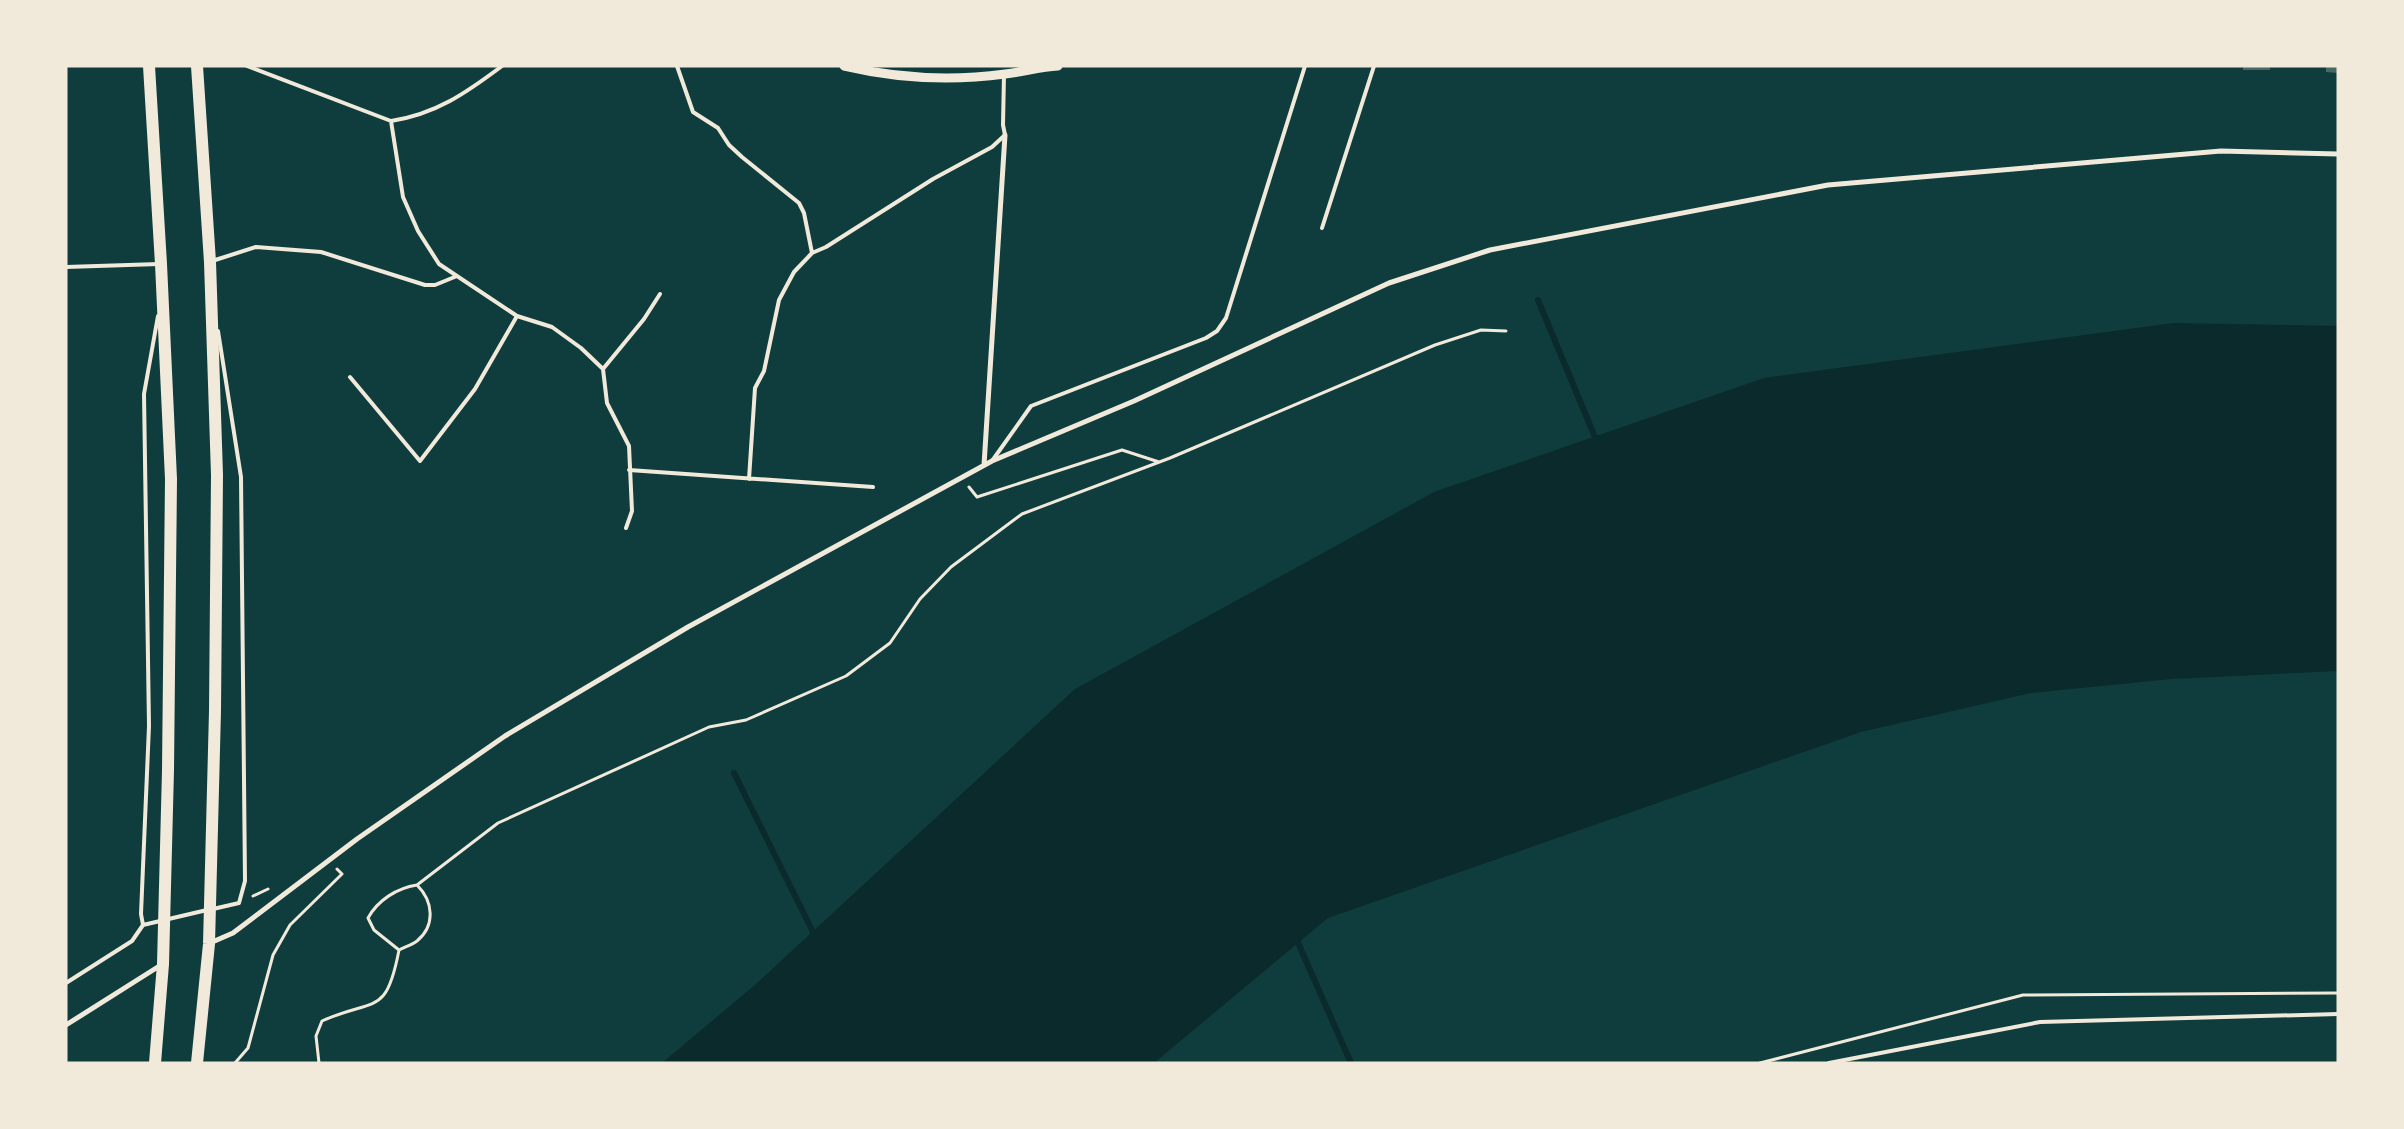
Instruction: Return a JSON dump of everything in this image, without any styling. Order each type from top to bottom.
[{"type":"main road","points":[[149,66],[171,480],[164,964],[154,1063]]},
{"type":"main road","points":[[197,66],[210,262],[216,475],[215,711],[209,944],[197,1063]]},
{"type":"street","points":[[844,66],[870,72],[949,78],[1004,74],[1058,66]]},
{"type":"street","points":[[984,465],[1005,135]]},
{"type":"street","points":[[209,944],[233,933],[505,736],[688,627],[992,460],[1134,401],[1389,283],[1490,250],[1828,185],[2221,151],[2338,154]]},
{"type":"street","points":[[66,1025],[164,964]]},
{"type":"lane","points":[[247,66],[391,121],[415,117],[436,109],[468,91],[502,66]]},
{"type":"lane","points":[[677,66],[694,112],[718,128],[730,145],[742,157],[799,203],[804,213],[812,253]]},
{"type":"lane","points":[[992,460],[1031,406],[1206,338],[1217,331],[1226,318],[1305,66]]},
{"type":"lane","points":[[1322,228],[1374,66]]},
{"type":"lane","points":[[749,480],[755,388],[764,371],[779,300],[794,272],[812,253],[835,242],[933,179],[992,147],[1005,135],[1003,125],[1004,74]]},
{"type":"lane","points":[[391,121],[403,197],[418,231],[439,264],[517,316],[552,327],[581,348],[603,369],[607,403],[629,446],[632,511],[626,528]]},
{"type":"lane","points":[[210,262],[256,247],[328,253],[425,285],[435,285],[457,276]]},
{"type":"lane","points":[[66,268],[161,264]]},
{"type":"lane","points":[[66,983],[132,940],[143,925],[239,903],[246,881],[241,477],[210,288]]},
{"type":"lane","points":[[143,925],[141,914],[149,726],[144,394],[162,291]]},
{"type":"lane","points":[[603,369],[644,319],[660,294]]},
{"type":"lane","points":[[350,378],[420,461],[475,389],[517,316]]},
{"type":"lane","points":[[629,470],[749,480],[873,487]]},
{"type":"lane","points":[[1829,1063],[2040,1022],[2338,1014]]},
{"type":"path","points":[[399,950],[374,930],[368,918],[374,906],[403,887],[417,885],[498,823],[709,727],[746,720],[846,676],[890,643],[920,599],[951,567],[1022,514],[1159,462],[1435,345],[1481,330],[1506,331]]},
{"type":"path","points":[[961,478],[977,497],[1122,450],[1159,462]]},
{"type":"path","points":[[235,1063],[248,1048],[273,955],[290,925],[342,874],[329,862]]},
{"type":"path","points":[[399,950],[417,941],[429,925],[431,911],[426,894],[417,885]]},
{"type":"path","points":[[319,1063],[316,1036],[322,1021],[374,1005],[386,994],[394,977],[399,950]]},
{"type":"water","points":[[2173,323],[2338,326],[2338,671],[2171,679],[2031,693],[1861,732],[1328,918],[1154,1063],[662,1063],[756,984],[1075,689],[1434,492],[1764,378]]},
{"type":"building","points":[[2243,66],[2270,66],[2270,70],[2243,70]]},
{"type":"building","points":[[2326,66],[2338,66],[2338,73],[2326,72]]},
{"type":"waterway","points":[[1538,300],[1597,442]]},
{"type":"waterway","points":[[734,773],[816,938]]},
{"type":"waterway","points":[[1295,936],[1351,1063]]}]
